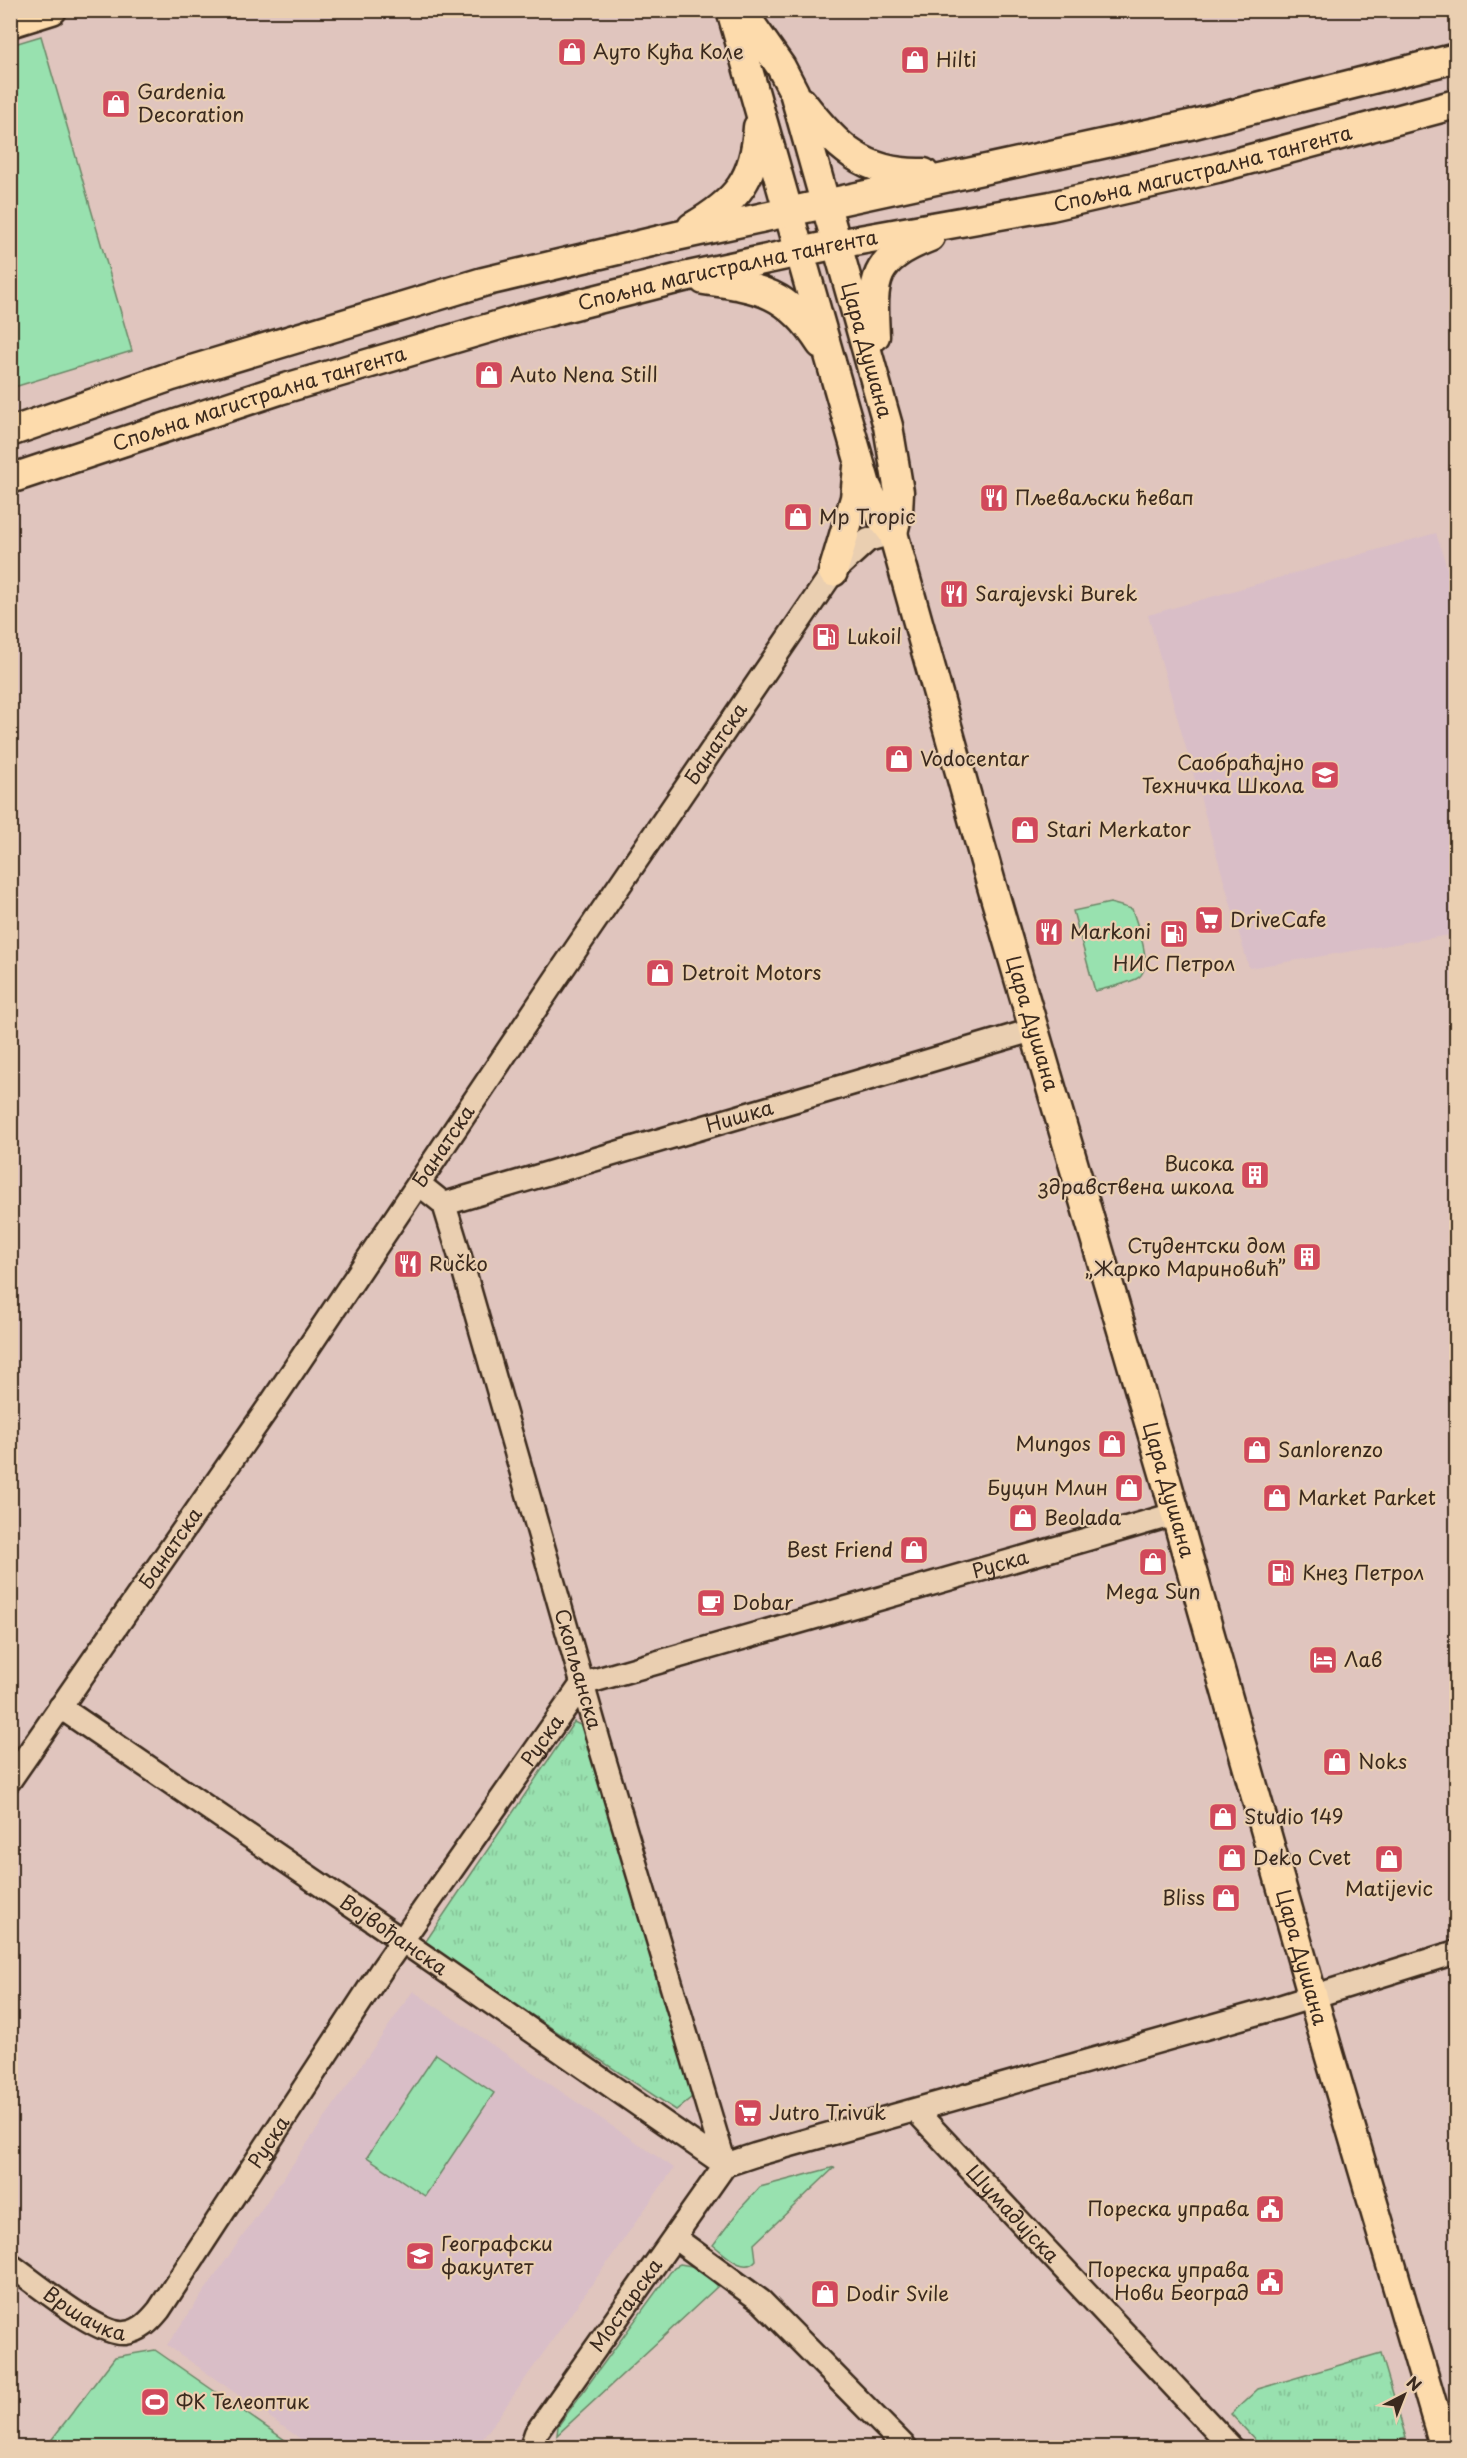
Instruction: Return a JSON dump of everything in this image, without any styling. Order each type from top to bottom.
[{"type":"main road","points":[[10,23],[52,10]]},
{"type":"main road","name":"Цара Душана","points":[[731,10],[858,456],[873,502],[893,532],[1033,1030],[1445,2448]]},
{"type":"main road","name":"Цара Душана","points":[[741,10],[776,59],[794,92],[878,386],[897,471],[899,501],[893,532]]},
{"type":"main road","points":[[10,432],[172,376],[483,282],[677,236],[1194,124],[1456,58]]},
{"type":"main road","points":[[794,92],[831,136],[865,163],[908,174],[965,173]]},
{"type":"main road","name":"Спољна магистрална тангента","points":[[10,479],[187,420],[424,346],[684,277],[837,244],[1051,206],[1227,165],[1456,104]]},
{"type":"main road","points":[[677,236],[724,206],[744,183],[754,162],[759,106]]},
{"type":"main road","points":[[878,386],[873,293],[883,266],[902,248],[978,219]]},
{"type":"main road","points":[[684,277],[749,286],[776,296],[794,309],[831,359]]},
{"type":"main road","points":[[172,376],[187,420]]},
{"type":"main road","points":[[833,572],[855,498],[858,456]]},
{"type":"street","name":"Банатска","points":[[10,1780],[199,1509],[419,1184],[556,976],[833,572],[868,540],[893,532]]},
{"type":"street","name":"Нишка","points":[[444,1203],[1033,1030]]},
{"type":"street","points":[[419,1184],[444,1203]]},
{"type":"street","name":"Скопљанска","points":[[444,1203],[582,1684],[725,2165]]},
{"type":"street","name":"Руска","points":[[159,2310],[402,1941],[582,1684],[1175,1514]]},
{"type":"street","name":"Војвођанска","points":[[60,1707],[725,2165]]},
{"type":"street","points":[[725,2165],[1313,1996],[1456,1952]]},
{"type":"street","name":"Шумадијска","points":[[916,2111],[1232,2448]]},
{"type":"street","name":"Мостарска","points":[[531,2448],[536,2433],[725,2165]]},
{"type":"street","points":[[675,2238],[761,2301],[822,2360],[906,2448]]},
{"type":"street","name":"Вршачка","points":[[10,2265],[89,2321],[111,2332],[124,2333],[137,2330],[148,2324],[159,2310]]},
{"type":"shaded area","name":"Саобраћајно Техничка Школа","points":[[1436,533],[1456,596],[1456,934],[1249,968],[1148,615]]},
{"type":"shaded area","name":"Географски факултет","points":[[413,1991],[674,2168],[477,2447],[312,2447],[167,2345]]},
{"type":"green space","points":[[41,36],[132,351],[11,388],[11,45]]},
{"type":"green space","points":[[1110,903],[1132,909],[1141,936],[1145,967],[1136,979],[1095,991],[1073,911]]},
{"type":"green space","points":[[574,1722],[584,1727],[692,2097],[676,2110],[424,1944]]},
{"type":"green space","points":[[436,2054],[494,2093],[425,2196],[367,2157]]},
{"type":"green space","points":[[835,2167],[754,2244],[756,2260],[751,2264],[734,2262],[713,2245],[760,2187]]},
{"type":"green space","points":[[680,2264],[697,2267],[718,2286],[557,2435],[558,2426],[674,2267]]},
{"type":"green space","name":"ФК Телеоптик","points":[[155,2350],[295,2447],[46,2447],[115,2357]]},
{"type":"green space","points":[[1381,2353],[1406,2438],[1374,2447],[1262,2447],[1231,2414],[1258,2389]]},
{"type":"place","name":"Ауто Кућа Коле","points":[[572,52]]},
{"type":"place","name":"Hilti","points":[[915,60]]},
{"type":"place","name":"Gardenia Decoration","points":[[116,104]]},
{"type":"place","name":"Auto Nena Still","points":[[489,375]]},
{"type":"place","name":"Пљеваљски ћевап","points":[[994,498]]},
{"type":"place","name":"Mp Tropic","points":[[798,517]]},
{"type":"place","name":"Sarajevski Burek","points":[[954,594]]},
{"type":"place","name":"Lukoil","points":[[826,637]]},
{"type":"place","name":"Vodocentar","points":[[899,759]]},
{"type":"place","name":"Саобраћајно Техничка Школа","points":[[1325,775]]},
{"type":"place","name":"Stari Merkator","points":[[1025,830]]},
{"type":"place","name":"DriveCafe","points":[[1209,920]]},
{"type":"place","name":"Markoni","points":[[1049,932]]},
{"type":"place","name":"НИС Петрол","points":[[1174,934]]},
{"type":"place","name":"Detroit Motors","points":[[660,973]]},
{"type":"place","name":"Висока здравствена школа","points":[[1255,1175]]},
{"type":"place","name":"Студентски дом „Жарко Мариновић”","points":[[1307,1257]]},
{"type":"place","name":"Ručko","points":[[408,1264]]},
{"type":"place","name":"Mungos","points":[[1112,1444]]},
{"type":"place","name":"Sanlorenzo","points":[[1257,1450]]},
{"type":"place","name":"Буцин Млин","points":[[1129,1488]]},
{"type":"place","name":"Market Parket","points":[[1277,1498]]},
{"type":"place","name":"Beolada","points":[[1023,1518]]},
{"type":"place","name":"Best Friend","points":[[914,1550]]},
{"type":"place","name":"Mega Sun","points":[[1153,1562]]},
{"type":"place","name":"Кнез Петрол","points":[[1281,1573]]},
{"type":"place","name":"Dobar","points":[[711,1603]]},
{"type":"place","name":"Лав","points":[[1323,1660]]},
{"type":"place","name":"Noks","points":[[1337,1762]]},
{"type":"place","name":"Studio 149","points":[[1223,1817]]},
{"type":"place","name":"Deko Cvet","points":[[1232,1858]]},
{"type":"place","name":"Matijevic","points":[[1389,1859]]},
{"type":"place","name":"Bliss","points":[[1226,1898]]},
{"type":"place","name":"Jutro Trivuk","points":[[748,2113]]},
{"type":"place","name":"Пореска управа","points":[[1270,2209]]},
{"type":"place","name":"Географски факултет","points":[[420,2256]]},
{"type":"place","name":"Пореска управа Нови Београд","points":[[1270,2282]]},
{"type":"place","name":"Dodir Svile","points":[[825,2294]]},
{"type":"place","name":"ФК Телеоптик","points":[[155,2402]]}]
